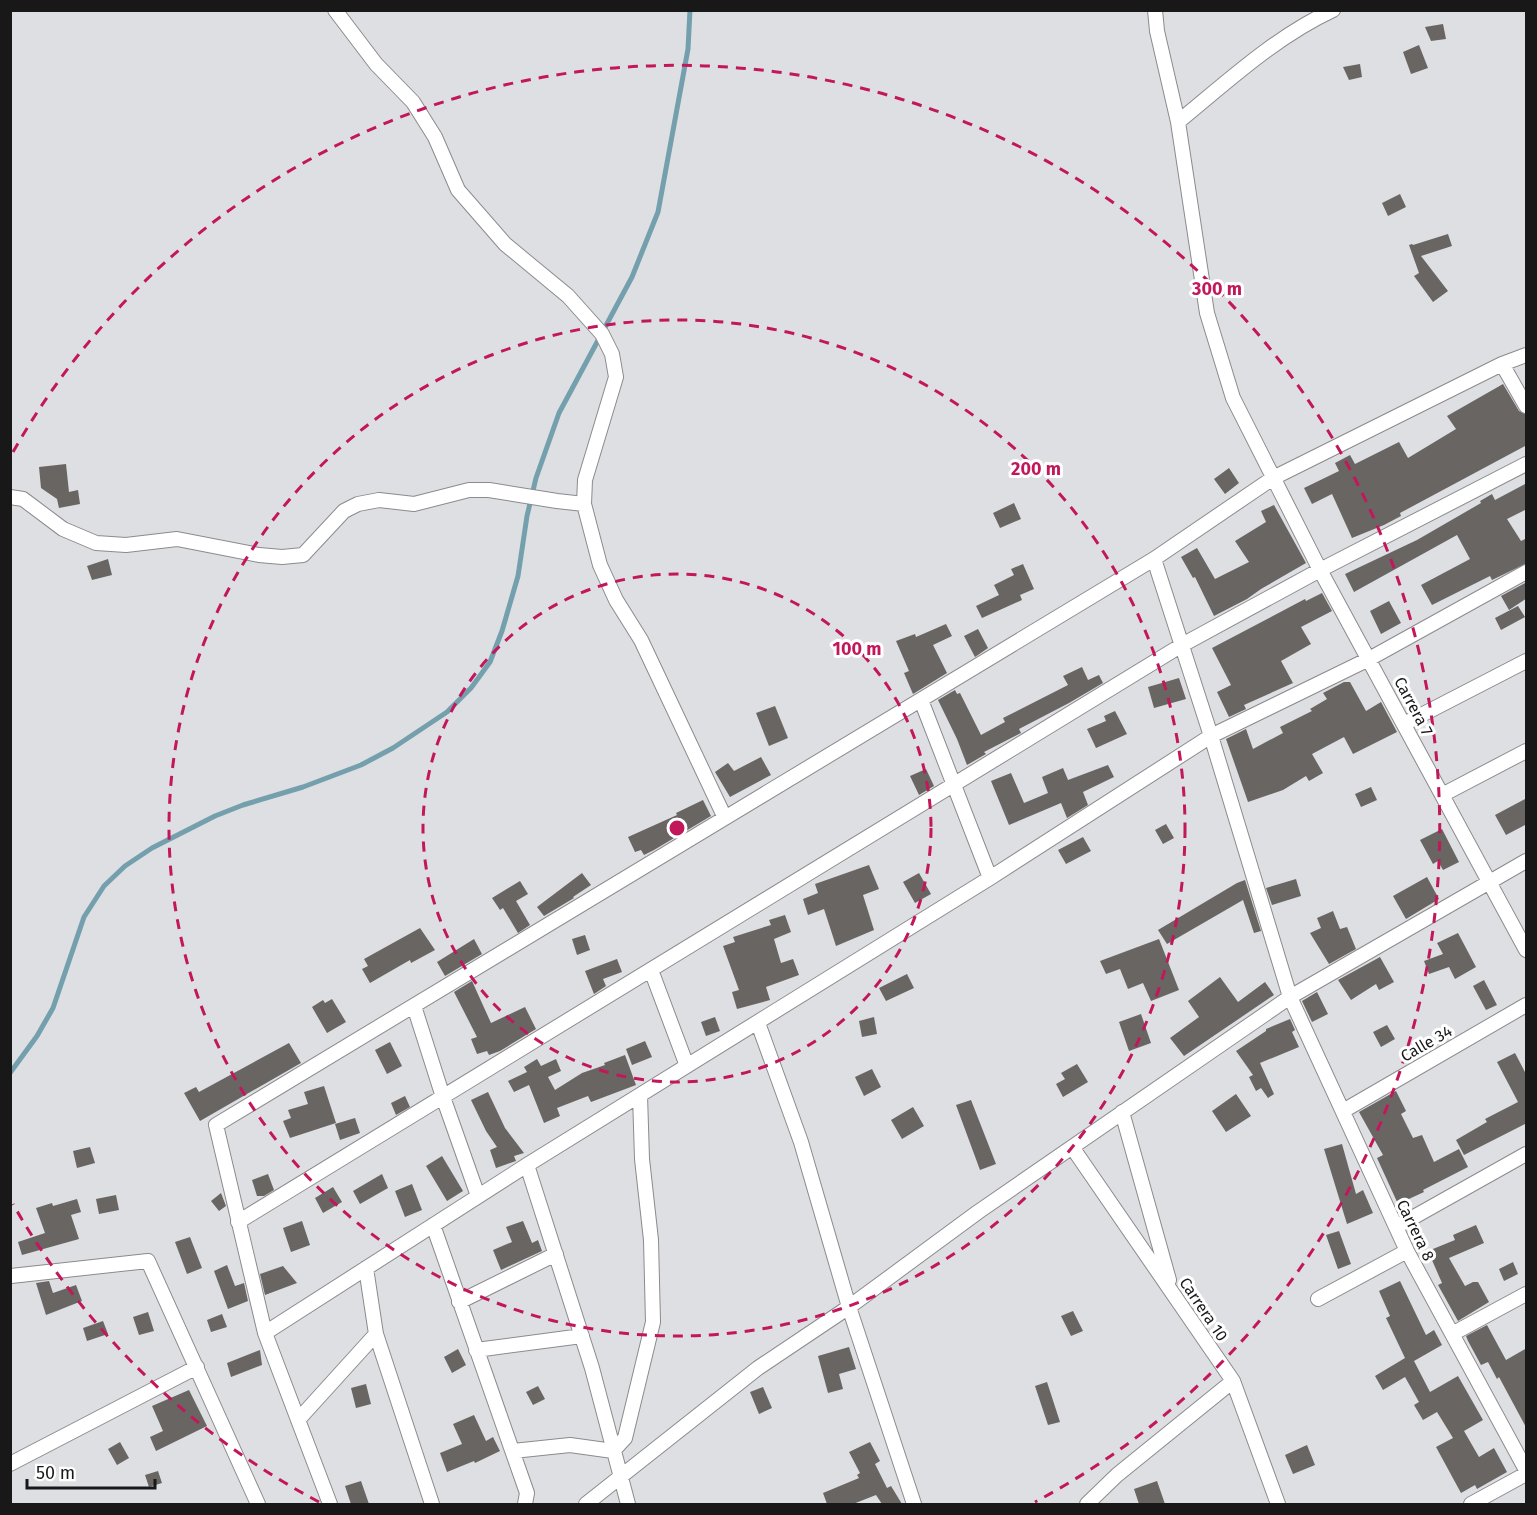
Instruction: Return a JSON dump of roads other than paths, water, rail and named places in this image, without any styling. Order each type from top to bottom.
[{"type":"street","points":[[335,10],[376,64],[413,102],[435,137],[458,190],[505,244],[568,296],[602,334],[612,354],[616,377],[585,480],[584,504],[600,565],[616,600],[641,640],[725,818]]},
{"type":"street","name":"Carrera 7","points":[[1155,10],[1157,31],[1178,122],[1207,313],[1233,398],[1320,570],[1527,950]]},
{"type":"street","points":[[1178,122],[1263,52],[1333,10]]},
{"type":"street","points":[[330,1504],[265,1333],[216,1125],[1154,559],[1273,478],[1502,364],[1527,355]]},
{"type":"street","points":[[1502,364],[1527,406]]},
{"type":"street","points":[[238,1222],[1182,645],[1320,570],[1527,464]]},
{"type":"street","points":[[10,497],[23,499],[63,529],[96,543],[126,545],[177,539],[259,555],[282,557],[303,555],[344,511],[358,504],[379,500],[414,504],[469,490],[489,489],[584,504]]},
{"type":"street","name":"Carrera 8","points":[[1154,559],[1211,736],[1290,997],[1407,1251],[1527,1472]]},
{"type":"street","points":[[265,1333],[527,1165],[990,878],[1211,736],[1370,659],[1527,572]]},
{"type":"street","points":[[1404,724],[1527,661]]},
{"type":"street","points":[[921,700],[990,878]]},
{"type":"street","points":[[1443,795],[1527,751]]},
{"type":"street","points":[[586,1504],[758,1368],[849,1307],[978,1212],[1290,997],[1527,861]]},
{"type":"street","points":[[651,970],[687,1066]]},
{"type":"street","name":"Calle 34","points":[[1343,1111],[1527,1005]]},
{"type":"street","points":[[414,1006],[478,1196]]},
{"type":"street","points":[[758,1023],[801,1142],[849,1307],[914,1504]]},
{"type":"street","points":[[613,1451],[625,1438],[653,1322],[651,1240],[642,1159],[640,1095]]},
{"type":"street","points":[[1122,1112],[1172,1290]]},
{"type":"street","name":"Carrera 10","points":[[1072,1147],[1233,1382],[1278,1504]]},
{"type":"street","points":[[1396,1227],[1527,1154]]},
{"type":"street","points":[[527,1165],[592,1368],[628,1504]]},
{"type":"street","points":[[433,1225],[527,1493],[525,1504]]},
{"type":"street","points":[[1318,1299],[1407,1251]]},
{"type":"street","points":[[459,1302],[555,1254]]},
{"type":"street","points":[[11,1276],[148,1261],[258,1504]]},
{"type":"street","points":[[366,1268],[376,1334],[432,1504]]},
{"type":"street","points":[[1452,1334],[1527,1294]]},
{"type":"street","points":[[298,1420],[376,1334]]},
{"type":"street","points":[[476,1350],[582,1336]]},
{"type":"street","points":[[10,1464],[197,1367]]},
{"type":"street","points":[[1087,1504],[1117,1475],[1233,1382]]},
{"type":"street","points":[[513,1451],[570,1445],[613,1451]]},
{"type":"street","points":[[1471,1504],[1527,1472]]},
{"type":"waterway","points":[[10,1073],[37,1036],[53,1008],[84,917],[104,886],[125,866],[152,848],[215,816],[361,765],[393,748],[447,712],[471,688],[490,662],[502,631],[518,576],[527,516],[536,478],[559,413],[632,277],[658,212],[688,49],[690,10]]}]
